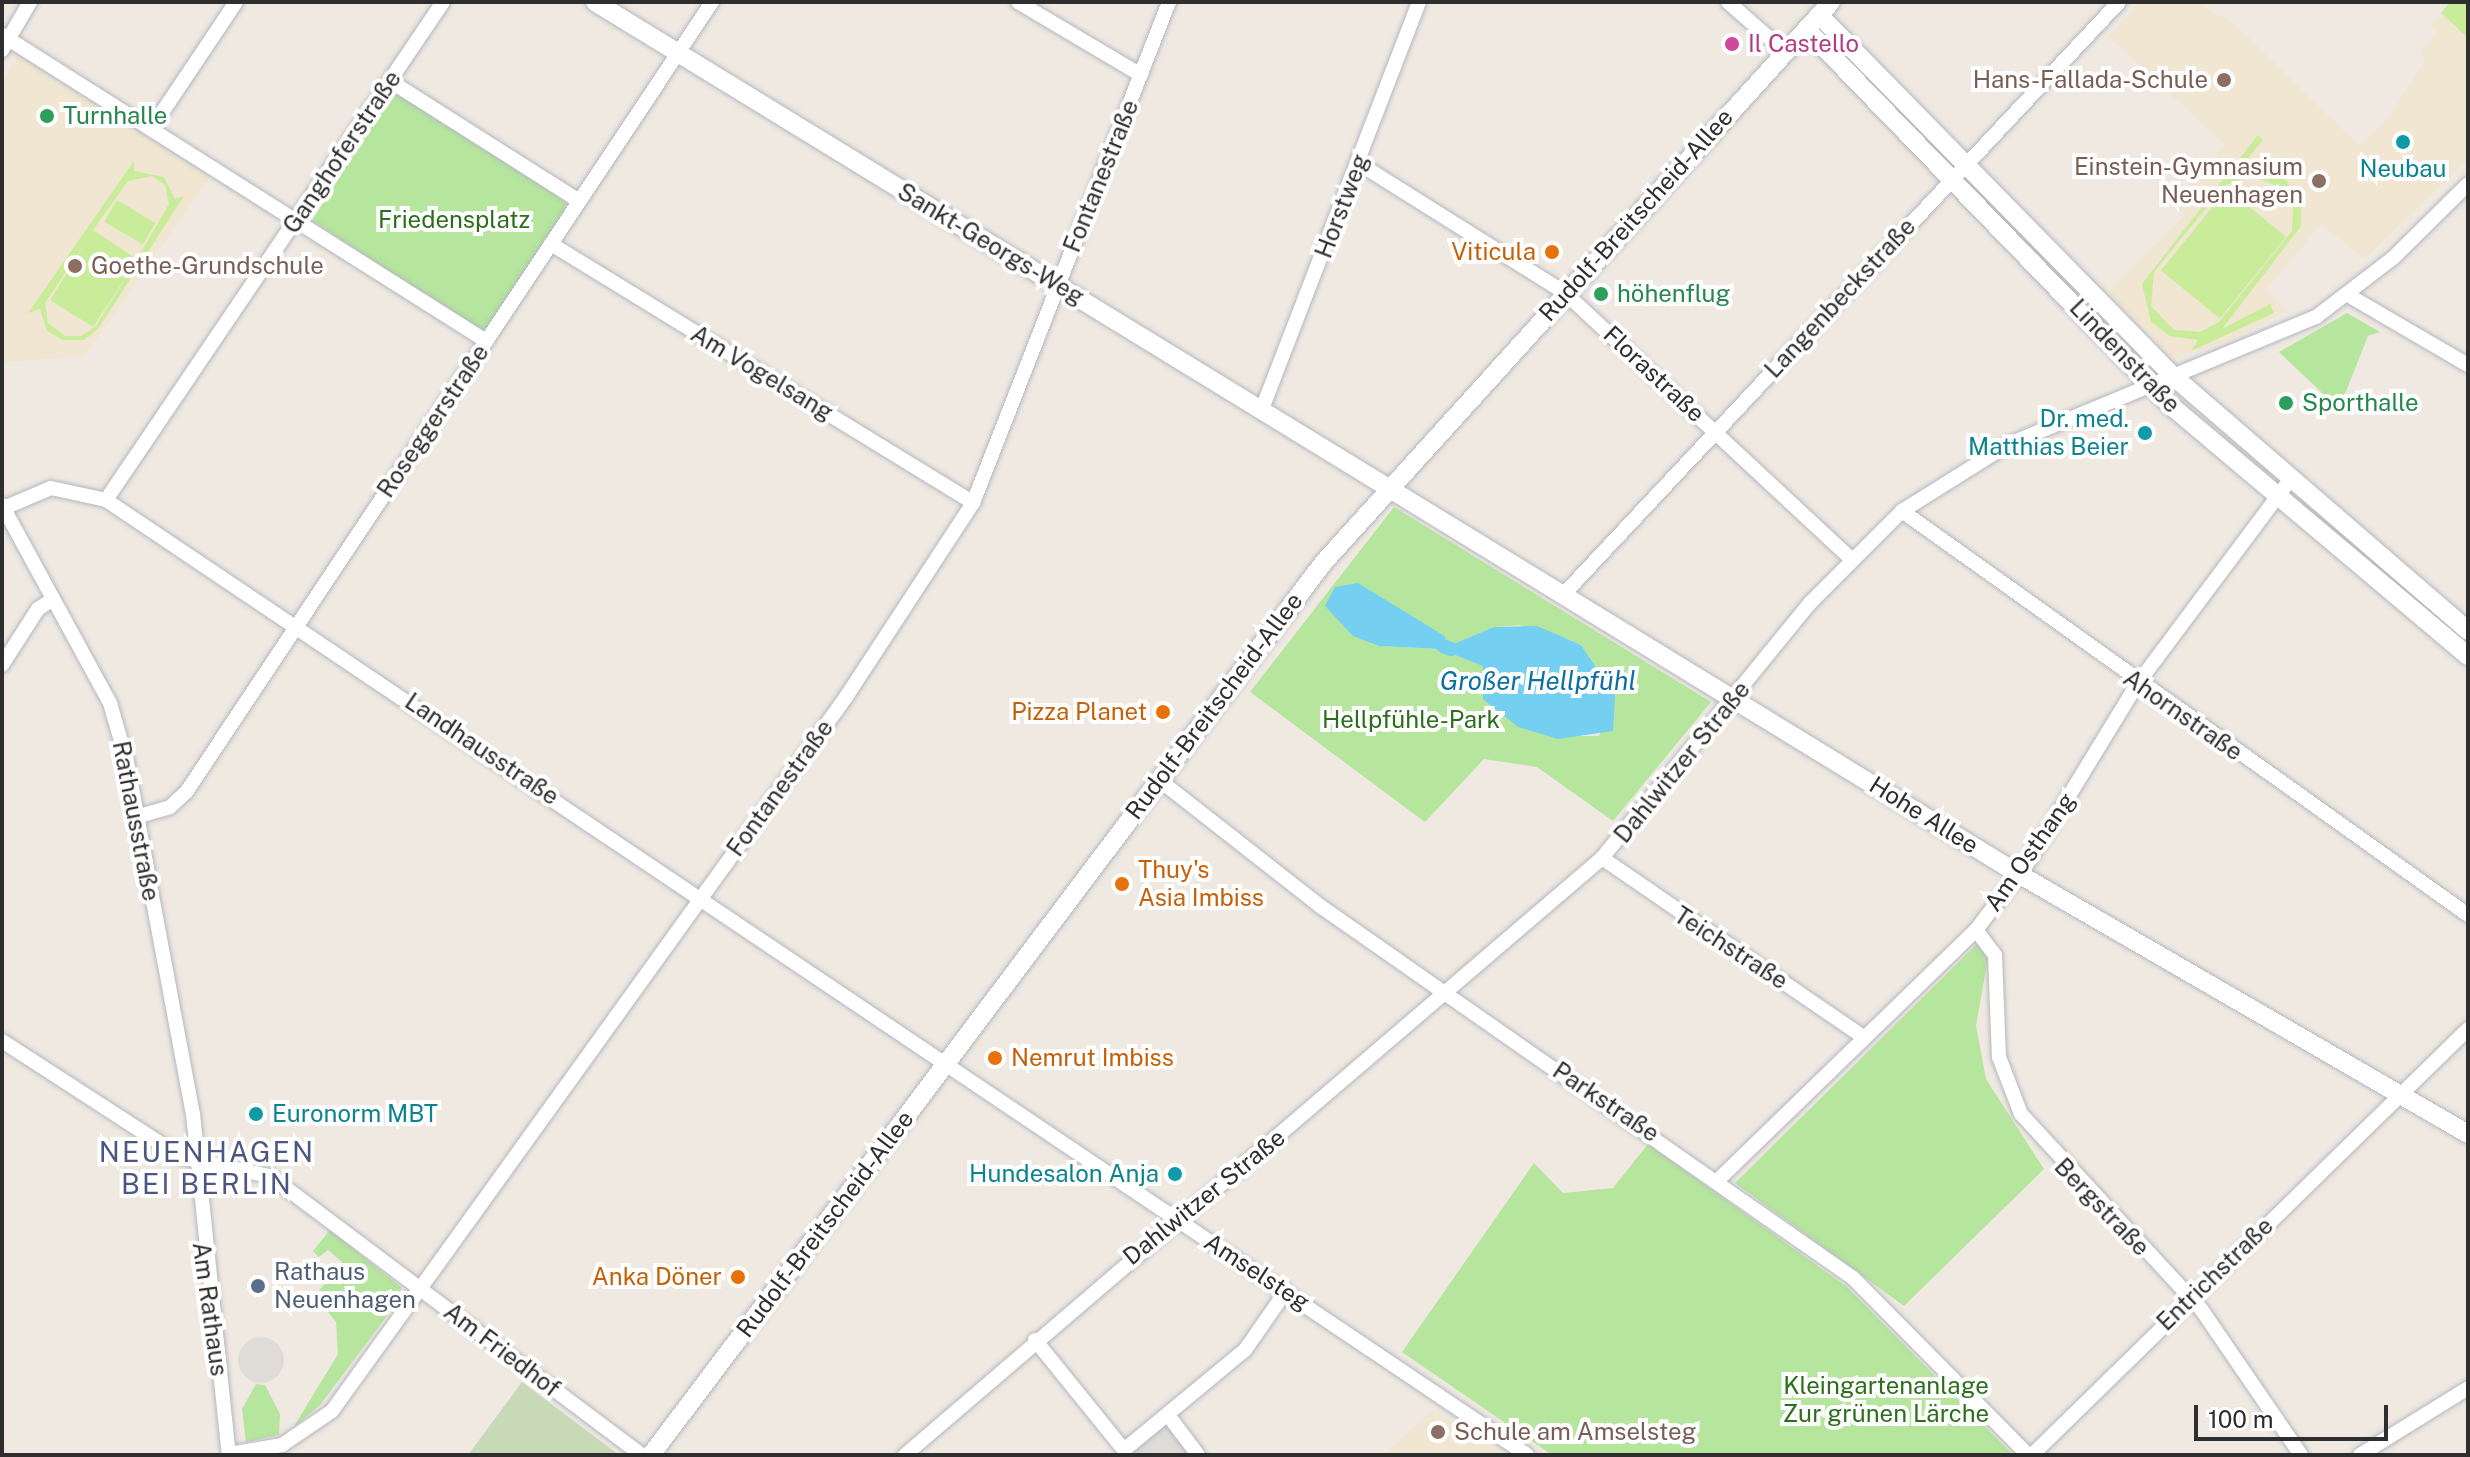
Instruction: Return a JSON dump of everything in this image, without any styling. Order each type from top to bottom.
[{"type":"street","points":[[30,2],[4,41],[151,129],[486,341]]},
{"type":"street","points":[[151,129],[236,2]]},
{"type":"street","name":"Ganghoferstraße","points":[[106,500],[443,2]]},
{"type":"street","name":"Sankt-Georgs-Weg","points":[[595,2],[1388,486]]},
{"type":"street","name":"Roseggerstraße","points":[[136,817],[180,800],[712,2]]},
{"type":"street","points":[[1018,2],[1141,75]]},
{"type":"street","name":"Fontanestraße","points":[[229,1455],[282,1445],[320,1422],[421,1291],[702,895],[973,503],[1169,2]]},
{"type":"street","name":"Horstweg","points":[[1262,409],[1419,2]]},
{"type":"street","points":[[1728,2],[1785,52]]},
{"type":"street","name":"Langenbeckstraße","points":[[1563,595],[1714,430],[2119,2]]},
{"type":"street","name":"Rudolf-Breitscheid-Allee","points":[[651,1455],[1158,779],[1388,486],[1819,16]]},
{"type":"street","name":"Lindenstraße","points":[[1819,16],[2283,488],[2468,656]]},
{"type":"street","name":"Lindenstraße","points":[[1819,16],[1953,178],[2152,385],[2468,631]]},
{"type":"street","points":[[390,81],[579,201]]},
{"type":"street","name":"Florastraße","points":[[1358,163],[1565,293],[1850,558]]},
{"type":"street","name":"Dahlwitzer Straße","points":[[905,1455],[1175,1219],[1447,995],[1602,858],[1850,558],[1902,511],[2009,444],[2293,329],[2348,295],[2468,184]]},
{"type":"street","name":"Am Vogelsang","points":[[551,244],[973,503]]},
{"type":"street","points":[[2348,295],[2468,365]]},
{"type":"street","name":"Hohe Allee","points":[[1388,486],[2017,873],[2468,1134]]},
{"type":"street","name":"Landhausstraße","points":[[3,506],[51,488],[106,500],[948,1060]]},
{"type":"street","name":"Am Osthang","points":[[1719,1179],[1862,1036],[1976,930],[2017,873],[2138,683],[2283,488]]},
{"type":"street","name":"Rathausstraße","points":[[3,506],[110,703],[136,817],[193,1114],[195,1163]]},
{"type":"street","name":"Ahornstraße","points":[[1902,511],[2138,683],[2468,915]]},
{"type":"street","points":[[2,665],[38,609],[53,599]]},
{"type":"street","name":"Parkstraße","points":[[1158,779],[1447,995],[1719,1179],[1888,1308],[2030,1455]]},
{"type":"street","name":"Teichstraße","points":[[1602,858],[1862,1036]]},
{"type":"street","name":"Bergstraße","points":[[1976,930],[1995,955],[1999,1057],[2021,1114],[2191,1298],[2301,1455]]},
{"type":"street","name":"Entrichstraße","points":[[2030,1455],[2468,1029]]},
{"type":"street","points":[[2,1041],[195,1163]]},
{"type":"street","name":"Amselsteg","points":[[948,1060],[1175,1219],[1527,1455]]},
{"type":"street","name":"Am Friedhof","points":[[195,1163],[270,1176],[642,1455]]},
{"type":"street","name":"Am Rathaus","points":[[195,1163],[229,1455]]},
{"type":"street","points":[[1035,1340],[1126,1453],[1245,1350],[1286,1291]]},
{"type":"street","points":[[2360,1455],[2468,1388]]},
{"type":"street","points":[[1168,1415],[1198,1455]]},
{"type":"shaded area","name":"Einstein-Gymnasium Neuenhagen","points":[[2140,2],[2194,2],[2234,23],[2359,146],[2389,117],[2426,59],[2420,53],[2438,33],[2431,26],[2441,13],[2468,38],[2468,160],[2364,259],[2321,224],[2266,290],[2287,310],[2239,337],[2174,358],[2108,291],[2185,215],[2172,202],[2225,145],[2108,36]]},
{"type":"shaded area","name":"Goethe-Grundschule","points":[[18,55],[211,176],[85,356],[2,362],[2,82]]},
{"type":"shaded area","points":[[261,1337],[277,1344],[284,1360],[277,1376],[261,1383],[245,1376],[238,1360],[245,1344]]},
{"type":"shaded area","name":"Schule am Amselsteg","points":[[1433,1409],[1502,1455],[1384,1455]]},
{"type":"shaded area","points":[[1167,1425],[1194,1455],[1135,1455],[1135,1449]]},
{"type":"green space","points":[[2450,2],[2468,2],[2468,38],[2441,13]]},
{"type":"green space","name":"Friedensplatz","points":[[398,93],[566,201],[565,215],[483,333],[312,221],[388,96]]},
{"type":"green space","points":[[2258,135],[2263,140],[2239,169],[2263,168],[2286,180],[2301,203],[2301,226],[2222,329],[2270,304],[2274,313],[2191,351],[2198,340],[2170,336],[2151,322],[2142,284]],"holes":[[[2250,175],[2284,189],[2293,207],[2292,231],[2219,322],[2200,332],[2174,330],[2151,306],[2154,272],[2224,186]]]},
{"type":"green space","points":[[134,161],[134,171],[164,177],[175,199],[184,196],[98,329],[84,340],[63,340],[47,331],[40,309],[28,313]],"holes":[[[152,176],[165,185],[169,204],[137,259],[93,230],[128,181]],[[86,242],[50,300],[93,327],[131,269],[96,326],[81,336],[65,336],[48,323],[45,303]]]},
{"type":"green space","points":[[2227,189],[2286,237],[2220,318],[2161,271]]},
{"type":"green space","points":[[117,200],[156,223],[143,245],[104,221]]},
{"type":"green space","points":[[2347,313],[2380,332],[2368,336],[2339,409],[2279,352]]},
{"type":"green space","name":"Hellpfühle-Park","points":[[1394,507],[1711,702],[1613,821],[1537,767],[1484,759],[1425,822],[1250,692]],"holes":[[[1396,609],[1446,637],[1441,649],[1380,646]],[[1520,625],[1581,645],[1615,695],[1599,736],[1581,736],[1482,690],[1484,666],[1450,653],[1452,645],[1494,627]]]},
{"type":"green space","points":[[1977,944],[1988,958],[1976,1026],[1986,1079],[2044,1169],[1904,1306],[1735,1183]]},
{"type":"green space","name":"Kleingartenanlage Zur grünen Lärche","points":[[1648,1144],[1847,1287],[2011,1453],[1552,1455],[1402,1352],[1534,1163],[1563,1193],[1613,1188]]},
{"type":"green space","points":[[330,1230],[401,1287],[401,1297],[320,1405],[293,1428],[338,1354],[336,1322],[315,1296],[342,1262],[328,1250],[319,1257],[313,1251]]},
{"type":"green space","points":[[522,1382],[619,1455],[468,1455]]},
{"type":"green space","points":[[256,1384],[265,1385],[280,1414],[279,1435],[246,1442],[242,1409]]},
{"type":"water","points":[[1358,583],[1446,637],[1441,649],[1379,646],[1353,636],[1325,606],[1335,587]]},
{"type":"water","name":"Großer Hellpfühl","points":[[1537,626],[1581,645],[1615,695],[1613,731],[1558,739],[1518,727],[1483,699],[1483,666],[1450,653],[1451,645],[1494,627]]},
{"type":"waterway","points":[[1443,646],[1451,649]]},
{"type":"place","name":"Il Castello","points":[[1732,44]]},
{"type":"place","name":"Hans-Fallada-Schule","points":[[2224,80]]},
{"type":"place","name":"Turnhalle","points":[[47,116]]},
{"type":"place","name":"Neubau","points":[[2403,142]]},
{"type":"place","name":"Einstein-Gymnasium Neuenhagen","points":[[2319,181]]},
{"type":"place","name":"Viticula","points":[[1552,252]]},
{"type":"place","name":"Goethe-Grundschule","points":[[75,266]]},
{"type":"place","name":"höhenflug","points":[[1601,294]]},
{"type":"place","name":"Sporthalle","points":[[2286,403]]},
{"type":"place","name":"Dr. med. Matthias Beier","points":[[2145,433]]},
{"type":"place","name":"Pizza Planet","points":[[1163,712]]},
{"type":"place","name":"Thuy's Asia Imbiss","points":[[1122,884]]},
{"type":"place","name":"Nemrut Imbiss","points":[[995,1058]]},
{"type":"place","name":"Euronorm MBT","points":[[256,1114]]},
{"type":"place","name":"Hundesalon Anja","points":[[1175,1174]]},
{"type":"place","name":"Anka Döner","points":[[738,1277]]},
{"type":"place","name":"Rathaus Neuenhagen","points":[[258,1286]]},
{"type":"place","name":"Schule am Amselsteg","points":[[1438,1432]]},
{"type":"district","name":"NEUENHAGEN BEI BERLIN","points":[[207,1168]]}]
